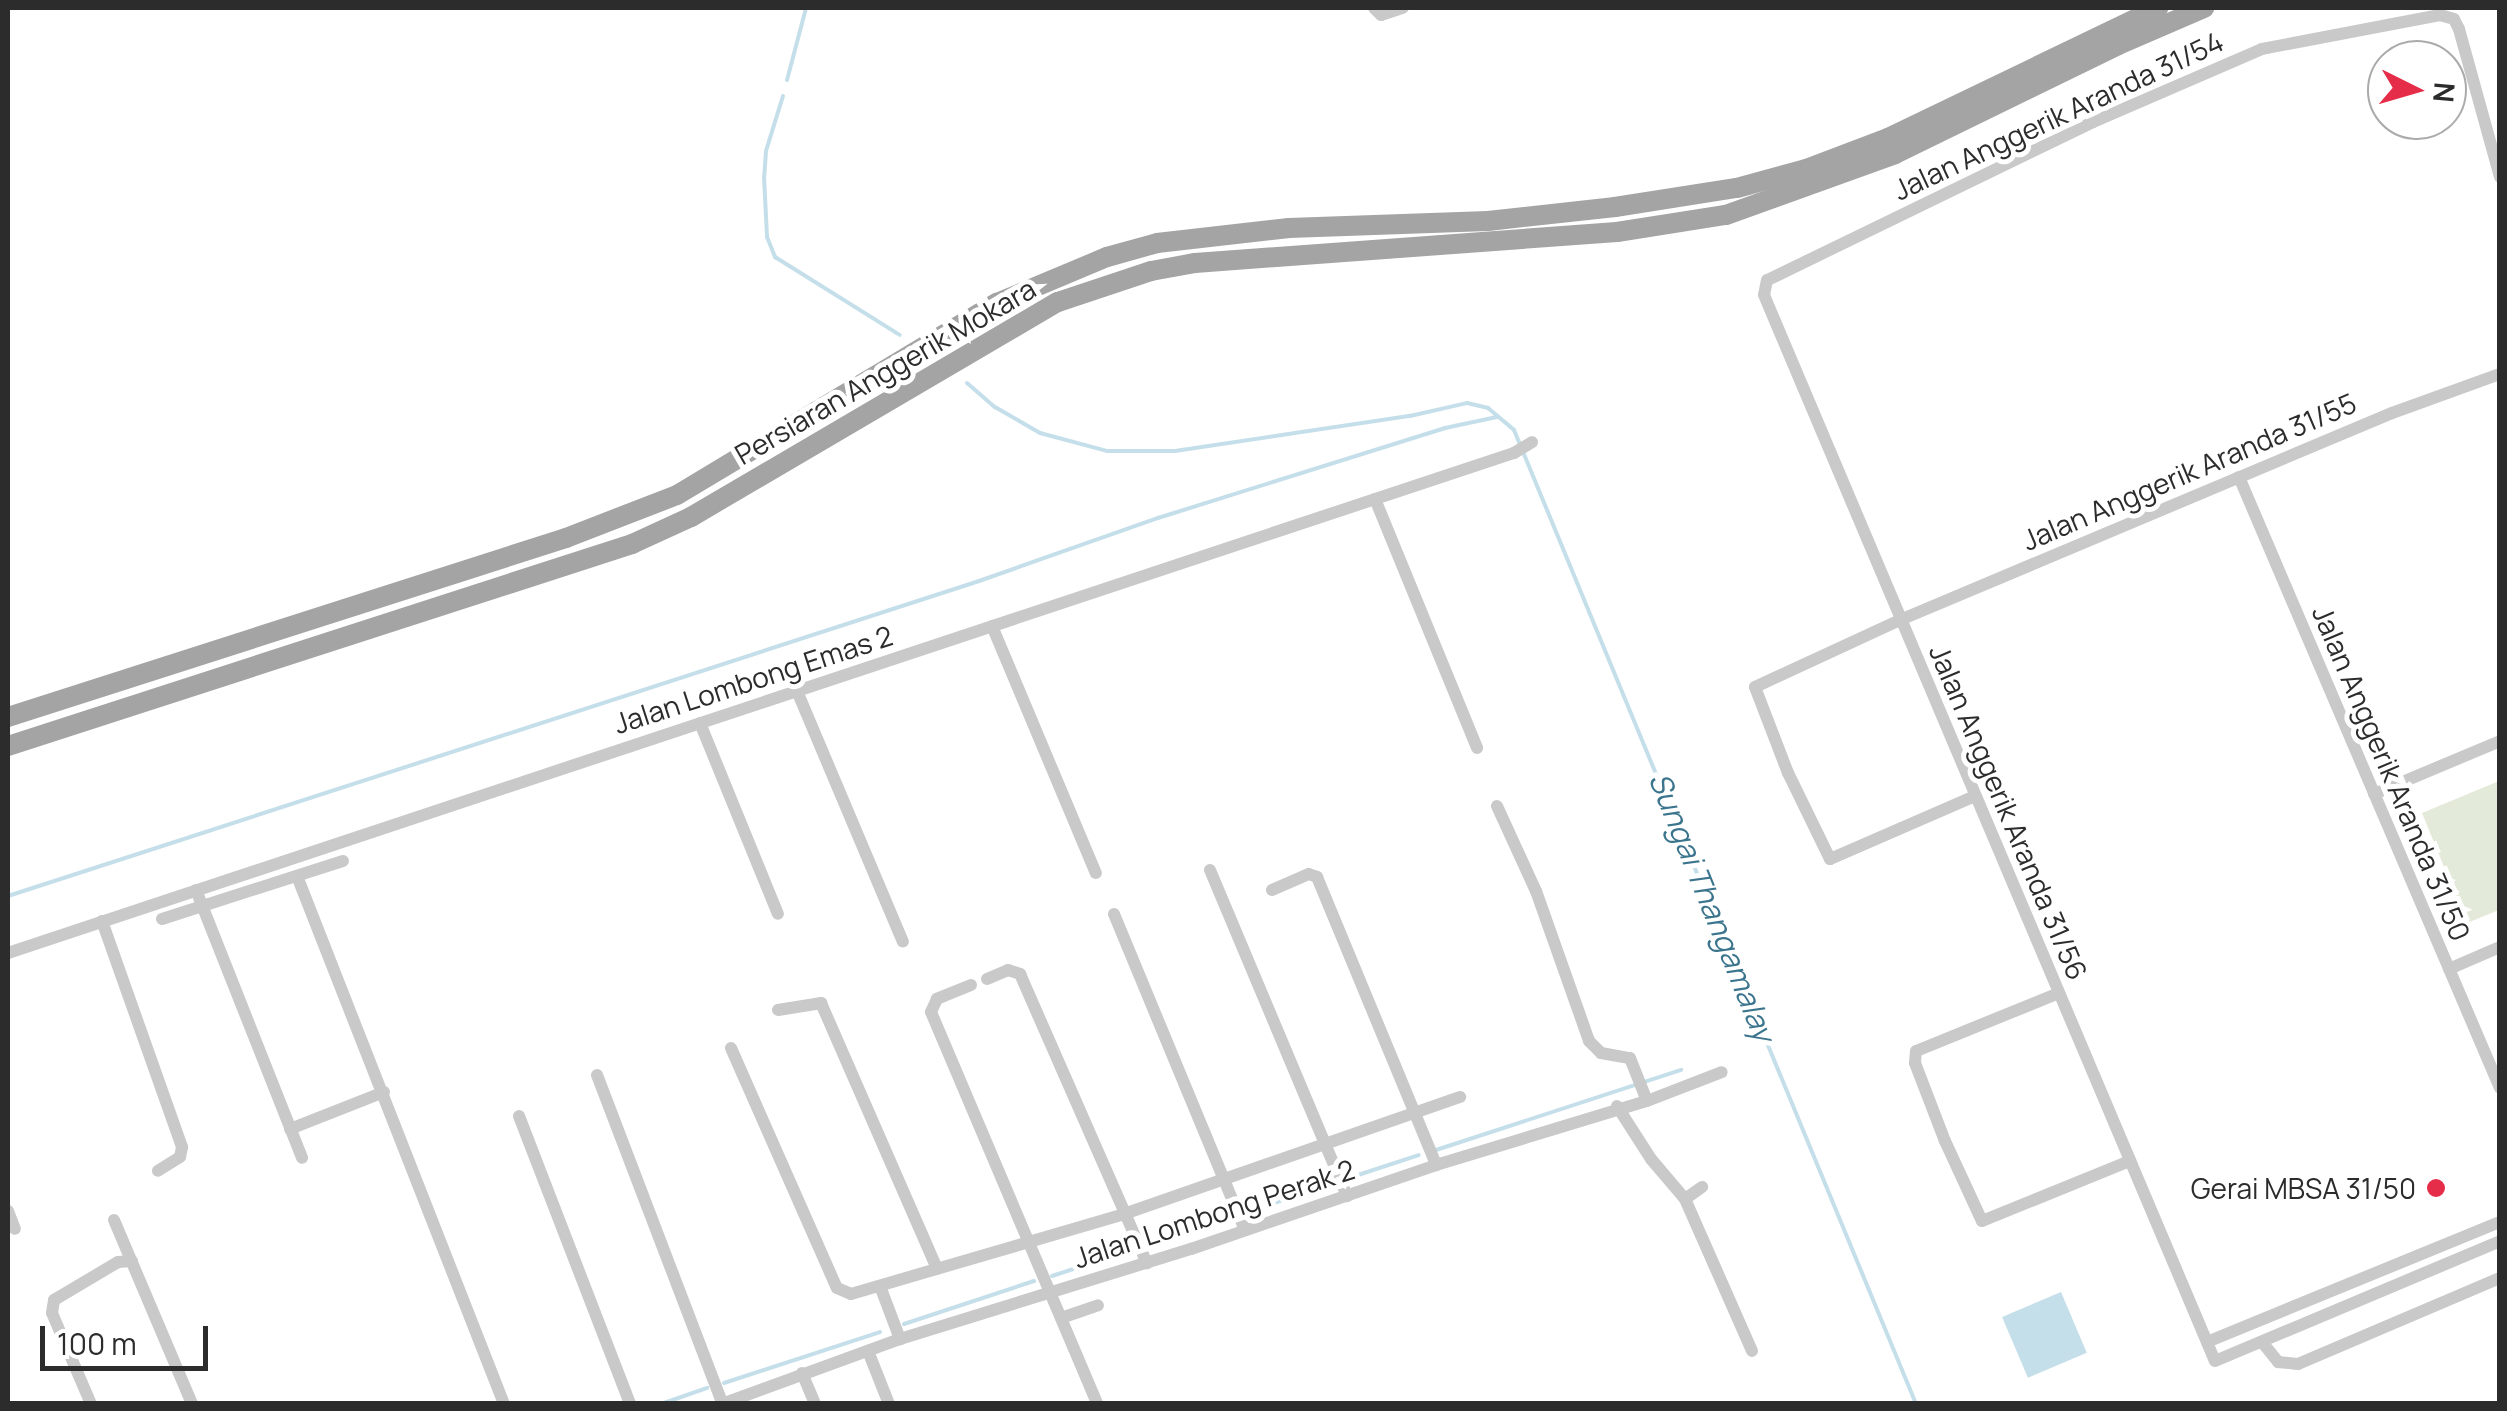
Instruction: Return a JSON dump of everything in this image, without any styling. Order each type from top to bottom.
[{"type":"main road","name":"Persiaran Anggerik Mokara","points":[[8,717],[566,538],[677,496],[997,303],[1108,257],[1157,243],[1289,228],[1488,220],[1615,208],[1737,188],[1806,170],[1888,138],[2158,8]]},
{"type":"main road","name":"Persiaran Anggerik Mokara","points":[[8,746],[632,544],[691,517],[1058,302],[1151,271],[1194,263],[1617,232],[1726,216],[1895,154],[2204,8]]},
{"type":"street","points":[[1374,8],[1381,15],[1403,8]]},
{"type":"street","name":"Jalan Anggerik Aranda 31/54","points":[[1766,280],[2093,122],[2262,49],[2440,15],[2454,19],[2459,29],[2500,177]]},
{"type":"street","name":"Jalan Anggerik Aranda 31/56","points":[[1766,280],[1764,295],[2215,1362],[2262,1342]]},
{"type":"street","name":"Jalan Anggerik Aranda 31/55","points":[[1975,796],[1830,859],[1756,697],[1755,687],[1761,680],[1900,620],[2452,387],[2500,374]]},
{"type":"street","name":"Jalan Lombong Emas 2","points":[[8,953],[104,927],[196,890],[1514,453],[1532,442]]},
{"type":"street","name":"Jalan Anggerik Aranda 31/50","points":[[2239,477],[2500,1088]]},
{"type":"street","points":[[1375,499],[1476,748]]},
{"type":"street","points":[[992,626],[1096,873]]},
{"type":"street","points":[[796,691],[903,942]]},
{"type":"street","points":[[700,723],[778,914]]},
{"type":"street","points":[[2374,794],[2500,741]]},
{"type":"street","points":[[1498,806],[1536,892],[1589,1041],[1600,1054],[1630,1058],[1645,1096]]},
{"type":"street","points":[[162,919],[342,861]]},
{"type":"street","points":[[1210,870],[1347,1196]]},
{"type":"street","points":[[1272,890],[1309,874],[1317,878],[1436,1165]]},
{"type":"street","points":[[297,876],[504,1404]]},
{"type":"street","points":[[196,890],[302,1158]]},
{"type":"street","points":[[1114,914],[1245,1230]]},
{"type":"street","points":[[104,927],[182,1148],[180,1157],[158,1171]]},
{"type":"street","points":[[2449,969],[2500,947]]},
{"type":"street","points":[[988,978],[1008,970],[1020,974],[1147,1263]]},
{"type":"street","points":[[971,985],[938,998],[931,1012],[1098,1404]]},
{"type":"street","points":[[2058,993],[1916,1050],[1915,1063],[1945,1141],[1982,1221],[2130,1161]]},
{"type":"street","points":[[778,1010],[821,1003],[937,1269]]},
{"type":"street","points":[[732,1048],[837,1288],[851,1294],[1124,1214],[1460,1097]]},
{"type":"street","name":"Jalan Lombong Perak 2","points":[[722,1403],[900,1339],[1147,1263],[1722,1072]]},
{"type":"street","points":[[597,1075],[722,1403]]},
{"type":"street","points":[[290,1129],[384,1092]]},
{"type":"street","points":[[1617,1106],[1650,1159],[1685,1198],[1752,1351]]},
{"type":"street","points":[[520,1116],[630,1404]]},
{"type":"street","points":[[1685,1198],[1702,1187]]},
{"type":"street","points":[[8,1211],[16,1229]]},
{"type":"street","points":[[114,1220],[192,1404]]},
{"type":"street","points":[[2206,1342],[2500,1222]]},
{"type":"street","points":[[2500,1241],[2262,1342],[2278,1362],[2298,1364],[2500,1278]]},
{"type":"street","points":[[91,1404],[52,1312],[54,1300],[118,1262],[132,1262]]},
{"type":"street","points":[[880,1286],[900,1339]]},
{"type":"street","points":[[1061,1318],[1098,1305]]},
{"type":"street","points":[[868,1351],[890,1404]]},
{"type":"street","points":[[802,1373],[815,1404]]},
{"type":"green space","points":[[2499,781],[2499,910],[2467,923],[2422,813]]},
{"type":"water","points":[[2061,1292],[2087,1353],[2028,1378],[2002,1317]]},
{"type":"waterway","points":[[787,80],[806,8]]},
{"type":"waterway","points":[[783,96],[766,151],[764,177],[767,237],[775,257],[900,335]]},
{"type":"waterway","name":"Sungai Thangamalay","points":[[967,383],[995,407],[1040,433],[1107,451],[1175,451],[1410,416],[1467,403],[1488,408],[1514,430],[1916,1404]]},
{"type":"waterway","points":[[8,896],[979,581],[1158,518],[1445,428],[1497,417]]},
{"type":"waterway","points":[[1436,1150],[1681,1070]]},
{"type":"waterway","points":[[1355,1176],[1419,1155]]},
{"type":"waterway","points":[[1244,1213],[1325,1186]]},
{"type":"waterway","points":[[1148,1244],[1227,1218]]},
{"type":"waterway","points":[[1052,1276],[1131,1250]]},
{"type":"waterway","points":[[904,1324],[1034,1281]]},
{"type":"waterway","points":[[724,1383],[880,1332]]},
{"type":"waterway","points":[[661,1404],[707,1388]]},
{"type":"place","name":"Gerai MBSA 31/50","points":[[2436,1188]]}]
